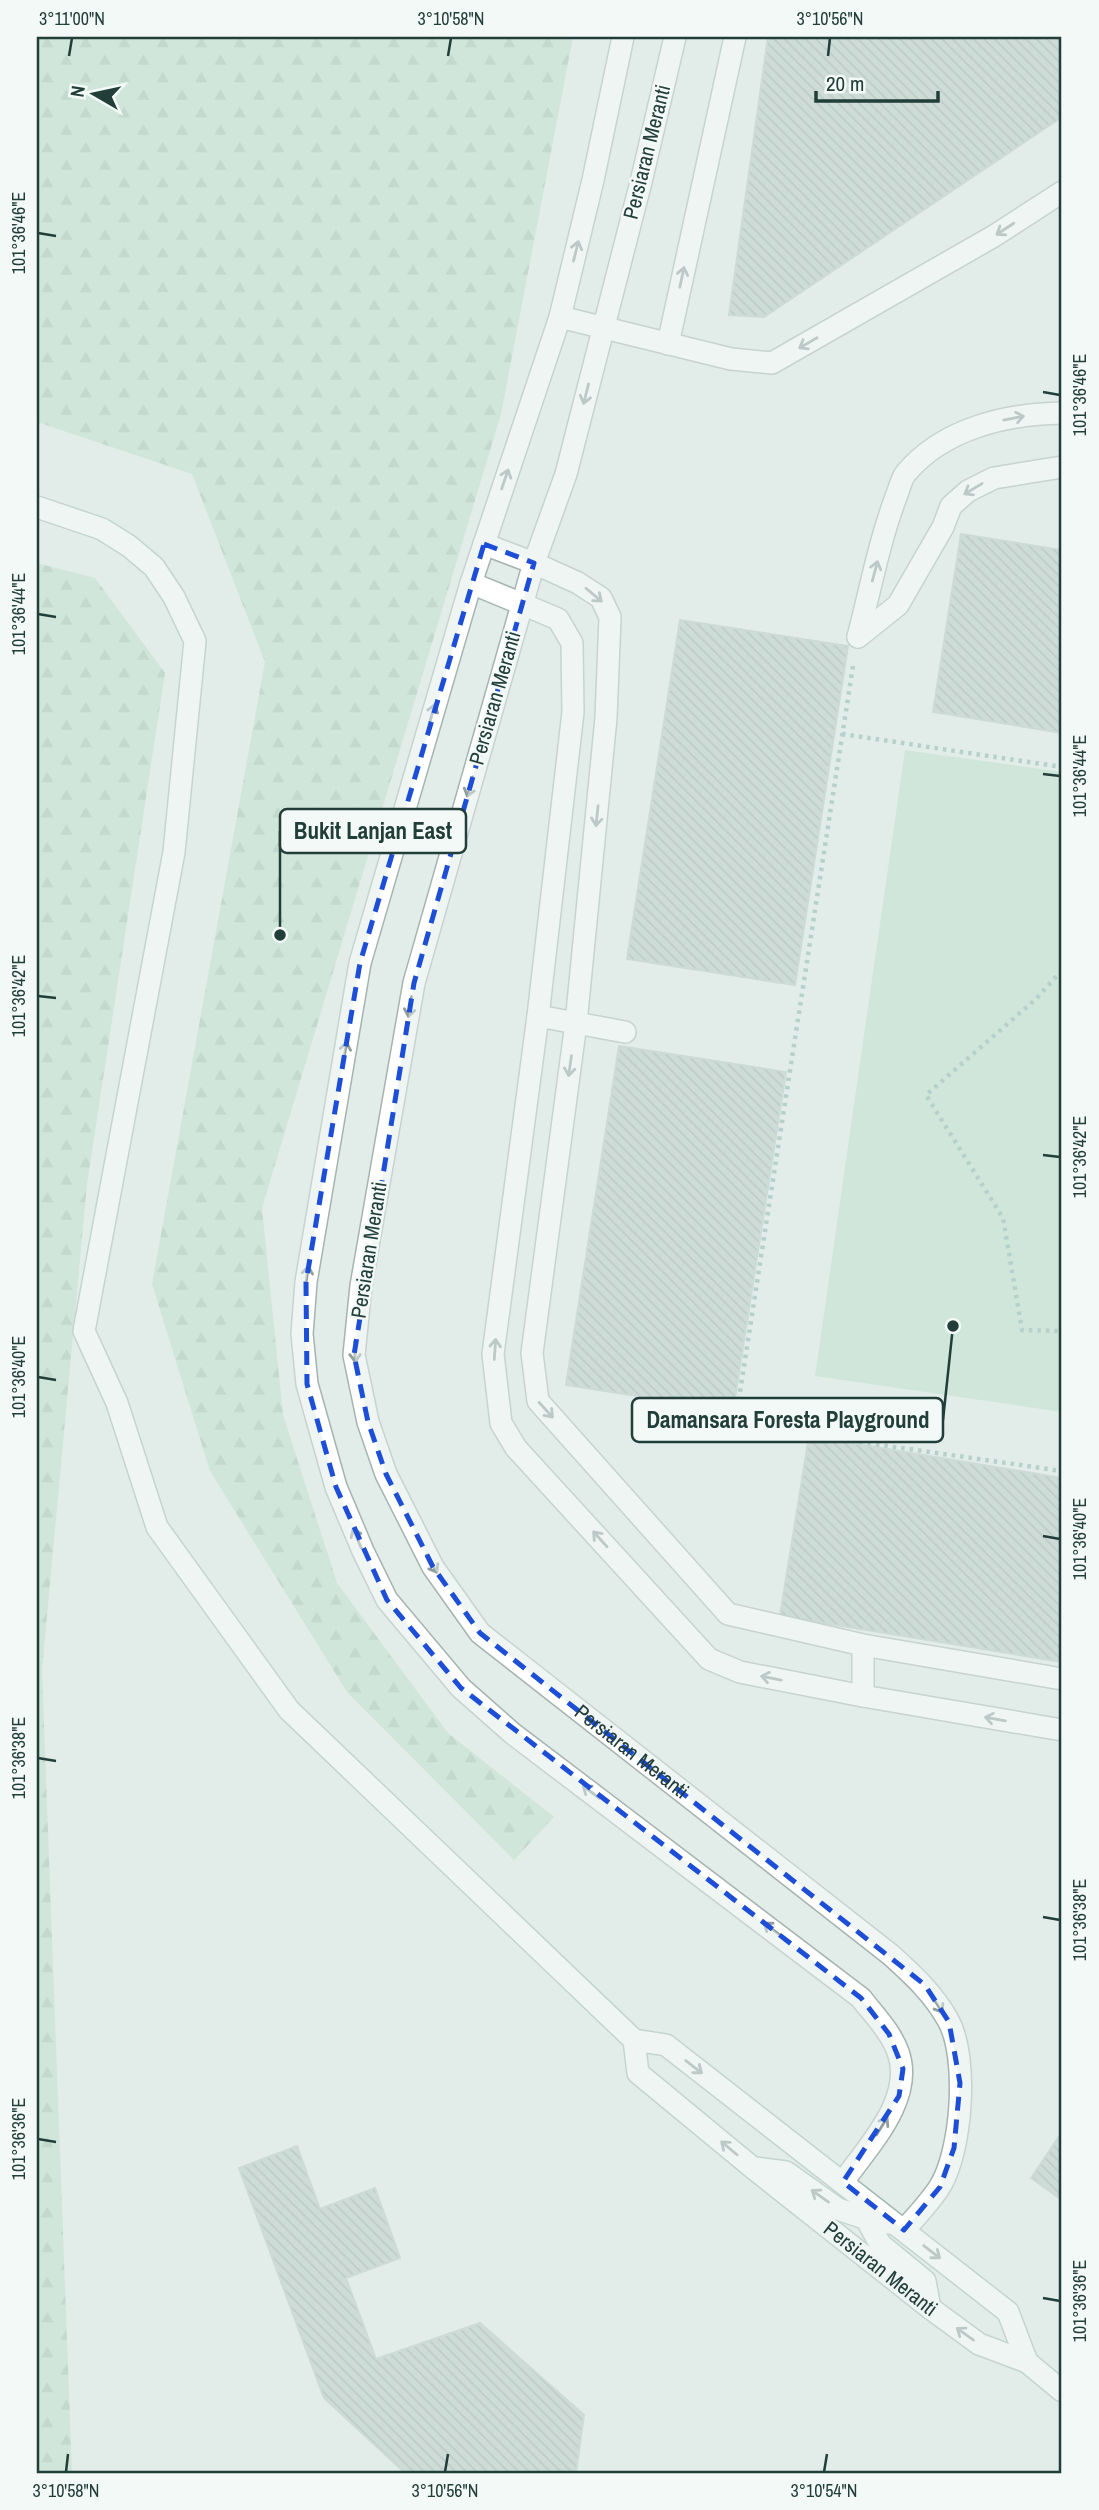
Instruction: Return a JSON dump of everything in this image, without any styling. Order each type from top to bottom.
[{"type":"street","points":[[623,37],[593,180],[560,317],[471,583],[360,963],[306,1282],[302,1334],[307,1384],[336,1487],[387,1600],[461,1688],[512,1732],[861,1998],[889,2034],[898,2051],[903,2070],[899,2096],[882,2127],[843,2182],[851,2191],[880,2244],[925,2281],[930,2308]]},
{"type":"street","name":"Persiaran Meranti","points":[[675,37],[641,182],[566,474],[522,604],[414,983],[361,1286],[354,1355],[368,1422],[386,1474],[433,1567],[480,1633],[891,1955],[925,1985],[949,2022],[958,2052],[960,2083],[954,2148],[940,2187],[904,2230]]},
{"type":"street","points":[[668,344],[735,37]]},
{"type":"street","points":[[560,317],[731,359],[772,363],[995,236],[1062,192]]},
{"type":"street","points":[[858,637],[891,511],[905,474],[937,446],[976,425],[1039,414],[1062,413]]},
{"type":"street","points":[[858,637],[898,605],[943,527],[951,506],[968,491],[994,478],[1062,467]]},
{"type":"street","points":[[37,507],[102,529],[129,546],[154,567],[174,597],[195,641],[174,852],[84,1331],[117,1403],[157,1527],[289,1710],[634,2040]]},
{"type":"street","points":[[484,544],[578,583],[601,598],[610,617],[606,718],[576,1023],[532,1353],[538,1401],[728,1614],[863,1645],[1062,1679]]},
{"type":"street","points":[[471,583],[558,619],[572,643],[573,712],[538,1016],[493,1354],[501,1423],[516,1448],[709,1659],[740,1672],[1062,1730]]},
{"type":"street","points":[[538,1016],[625,1032]]},
{"type":"street","points":[[863,1645],[863,1696]]},
{"type":"street","name":"Persiaran Meranti","points":[[1027,2362],[1008,2312],[666,2045],[634,2040],[638,2073],[752,2168],[979,2344],[1027,2362],[1062,2391]]},
{"type":"street","points":[[752,2168],[786,2172],[838,2209],[867,2219],[896,2224],[904,2230]]},
{"type":"path","points":[[858,637],[734,1424],[1062,1471]]},
{"type":"path","points":[[842,734],[1062,767]]},
{"type":"path","points":[[1062,970],[1036,999],[926,1096],[1003,1218],[1022,1330],[1062,1331]]},
{"type":"highlighted area","points":[[484,544],[534,563],[414,983],[354,1355],[368,1422],[386,1474],[433,1567],[480,1633],[925,1985],[949,2022],[960,2083],[954,2148],[940,2187],[904,2230],[843,2182],[899,2096],[903,2069],[889,2034],[861,1998],[461,1688],[387,1600],[336,1487],[307,1384],[306,1282],[360,963]]},
{"type":"green space","points":[[37,37],[573,37],[501,414],[262,1208],[283,1415],[337,1583],[448,1733],[554,1817],[514,1860],[347,1692],[210,1471],[152,1284],[265,662],[192,474],[37,422]]},
{"type":"green space","points":[[37,563],[95,578],[165,673],[87,1184],[42,1670],[72,2473],[37,2473]]},
{"type":"green space","points":[[905,750],[1062,772],[1062,1412],[815,1376]]},
{"type":"building","points":[[768,37],[1062,37],[1062,117],[764,317],[729,315]]},
{"type":"building","points":[[961,534],[1062,550],[1062,733],[933,712]]},
{"type":"building","points":[[680,620],[848,646],[795,985],[627,959]]},
{"type":"building","points":[[619,1046],[786,1072],[733,1411],[566,1385]]},
{"type":"building","points":[[809,1436],[1062,1478],[1062,1662],[780,1616]]},
{"type":"building","points":[[1062,2132],[1062,2200],[1031,2178]]},
{"type":"building","points":[[297,2146],[320,2209],[375,2188],[400,2258],[346,2278],[376,2359],[480,2323],[584,2415],[576,2473],[405,2473],[324,2398],[239,2168]]},
{"type":"place","name":"Bukit Lanjan East","points":[[280,935]]},
{"type":"place","name":"Damansara Foresta Playground","points":[[953,1326]]}]
